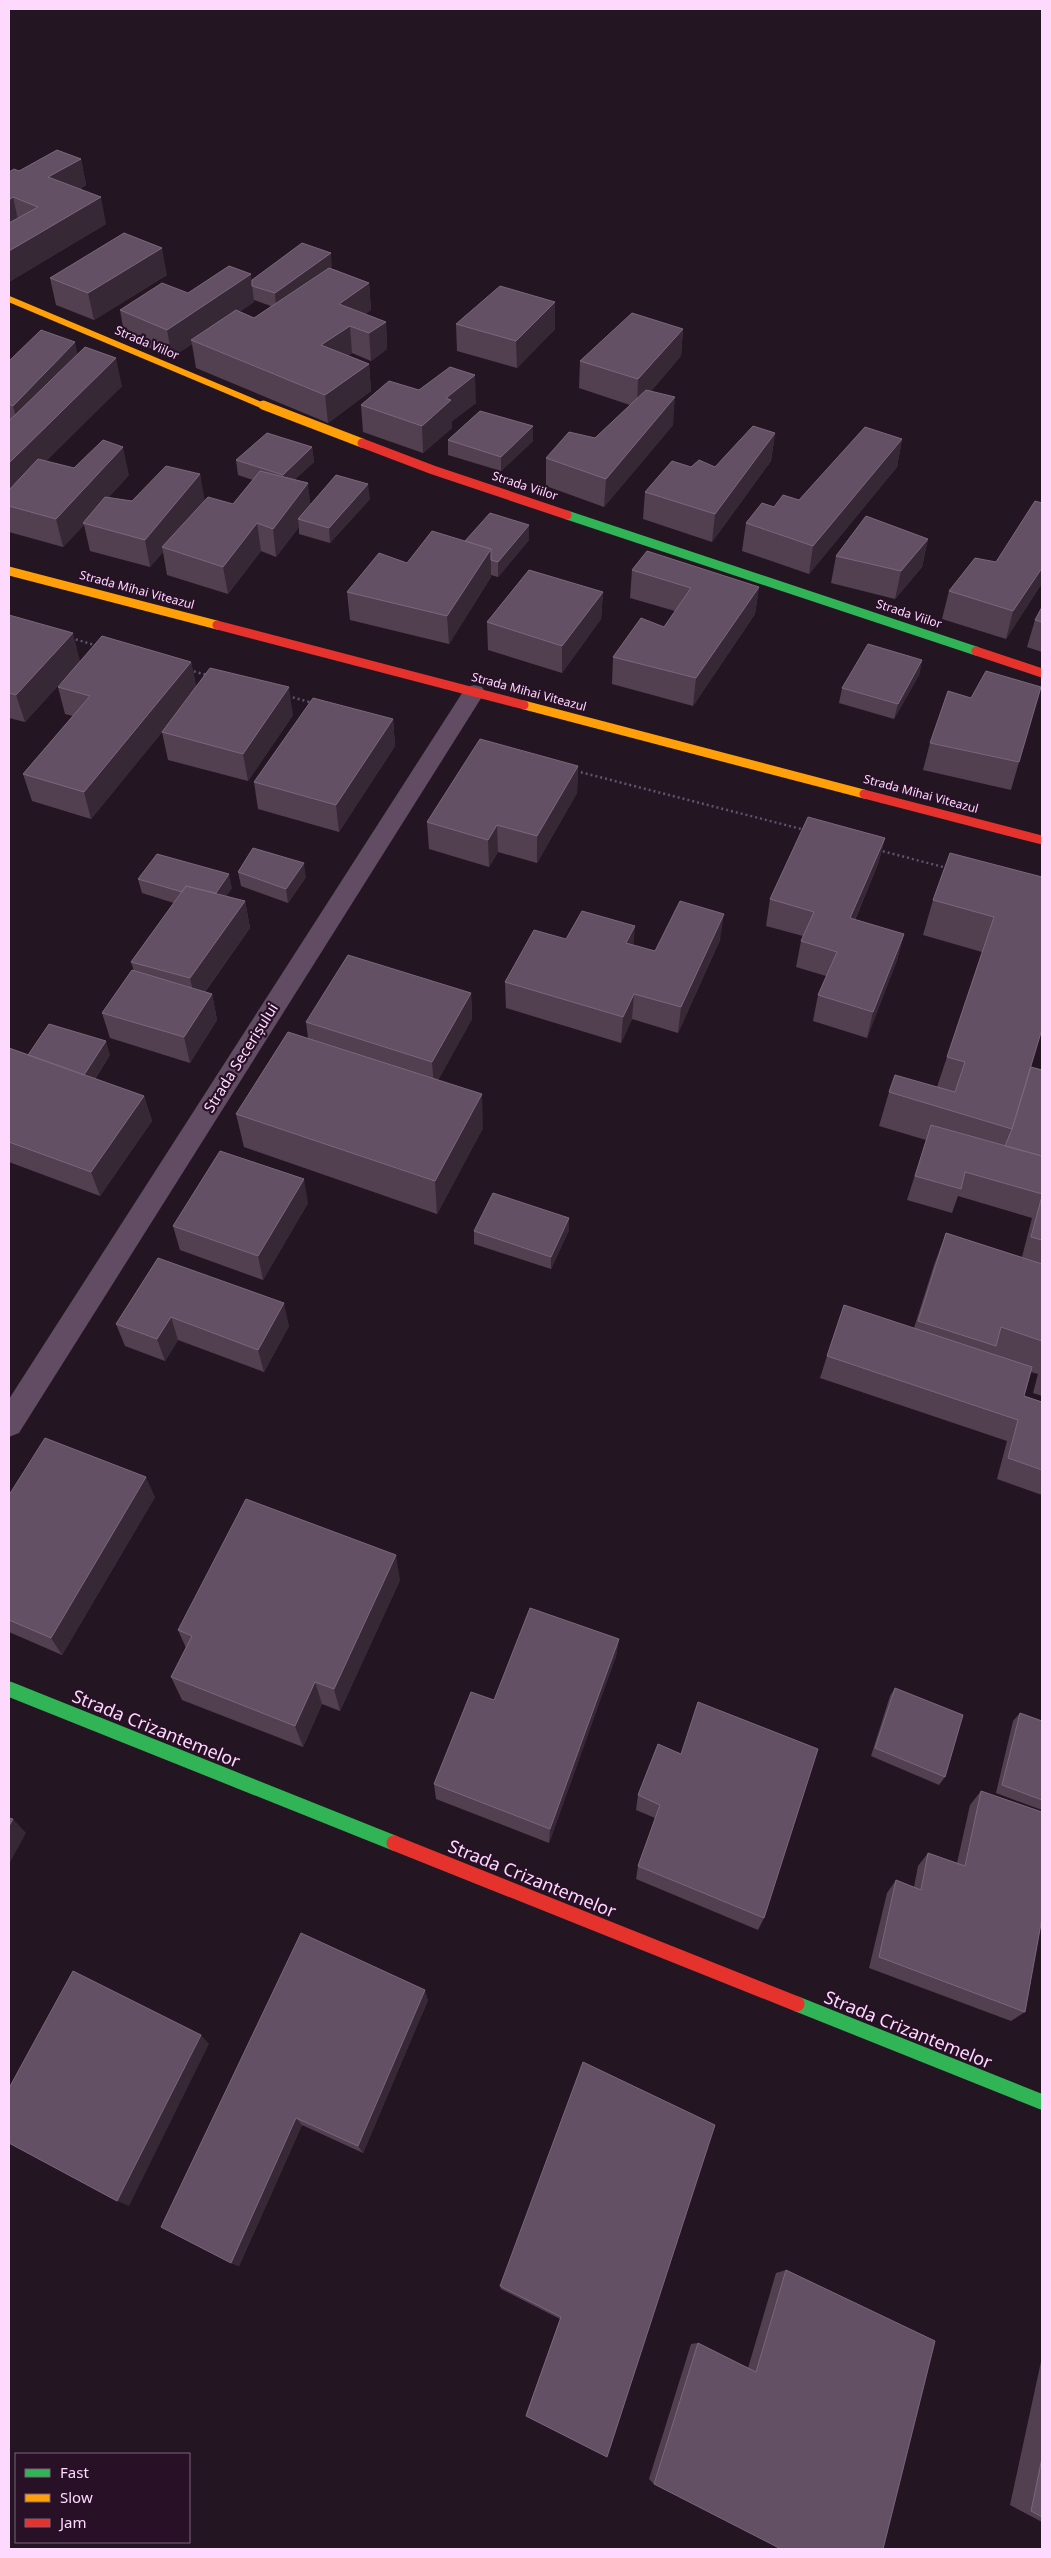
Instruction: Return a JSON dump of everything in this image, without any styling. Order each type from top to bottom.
[{"type":"main road","name":"Strada Viilor","points":[[9,299],[224,391],[433,470],[1042,673]]},
{"type":"main road","name":"Strada Mihai Viteazul","points":[[9,571],[1042,840]]},
{"type":"main road","name":"Strada Crizantemelor","points":[[9,1689],[1042,2102]]},
{"type":"street","name":"Strada Secerișului","points":[[9,1424],[474,692]]},
{"type":"path","points":[[66,637],[104,647]]},
{"type":"path","points":[[189,670],[208,675]]},
{"type":"path","points":[[283,695],[321,705]]},
{"type":"path","points":[[570,769],[811,832]]},
{"type":"path","points":[[869,847],[956,870]]},
{"type":"building","points":[[57,150],[81,159],[48,177],[101,197],[9,251],[9,223],[38,207],[13,197],[9,200],[9,172],[14,169],[19,171]]},
{"type":"building","points":[[124,233],[162,248],[88,293],[50,278]]},
{"type":"building","points":[[302,243],[331,253],[275,293],[252,286],[252,280]]},
{"type":"building","points":[[229,266],[251,274],[167,330],[120,310],[162,283],[188,293]]},
{"type":"building","points":[[329,268],[369,283],[339,304],[386,322],[369,333],[350,326],[321,345],[369,364],[325,395],[191,340],[236,310],[254,318]]},
{"type":"building","points":[[500,286],[555,302],[516,341],[456,324]]},
{"type":"building","points":[[632,313],[683,329],[638,379],[580,361]]},
{"type":"building","points":[[41,330],[75,342],[13,406],[9,404],[9,361]]},
{"type":"building","points":[[85,347],[116,358],[9,463],[9,421]]},
{"type":"building","points":[[450,367],[475,375],[446,398],[451,400],[422,426],[361,405],[389,381],[419,390]]},
{"type":"building","points":[[646,390],[675,397],[606,479],[546,458],[569,432],[595,438]]},
{"type":"building","points":[[480,411],[533,426],[501,457],[448,440]]},
{"type":"building","points":[[753,426],[775,433],[715,514],[645,492],[672,461],[691,467],[699,460],[715,467]]},
{"type":"building","points":[[865,427],[902,439],[813,546],[746,523],[762,503],[774,507],[783,495],[799,500]]},
{"type":"building","points":[[267,433],[312,447],[283,475],[236,460]]},
{"type":"building","points":[[103,440],[123,447],[56,519],[9,506],[9,490],[38,459],[74,468]]},
{"type":"building","points":[[166,466],[200,474],[145,540],[83,523],[105,497],[132,501]]},
{"type":"building","points":[[260,471],[308,483],[273,529],[257,523],[223,567],[162,547],[208,497],[233,504]]},
{"type":"building","points":[[336,475],[368,484],[329,528],[298,519]]},
{"type":"building","points":[[1035,501],[1042,503],[1042,568],[1013,611],[949,591],[975,558],[996,562]]},
{"type":"building","points":[[490,513],[529,525],[498,562],[491,560],[491,549],[465,541]]},
{"type":"building","points":[[866,516],[928,539],[901,571],[836,556]]},
{"type":"building","points":[[432,531],[491,549],[447,616],[347,592],[379,553],[407,563]]},
{"type":"building","points":[[647,551],[759,587],[696,678],[613,657],[641,618],[664,627],[691,588],[632,570]]},
{"type":"building","points":[[529,570],[603,592],[562,646],[487,622]]},
{"type":"building","points":[[1042,607],[1042,622],[1035,620]]},
{"type":"building","points":[[9,615],[73,633],[16,695],[9,693]]},
{"type":"building","points":[[102,636],[191,662],[84,792],[23,774],[90,696],[58,687]]},
{"type":"building","points":[[868,644],[922,660],[898,704],[842,688]]},
{"type":"building","points":[[210,668],[289,687],[243,754],[162,732]]},
{"type":"building","points":[[986,671],[1041,687],[1019,762],[930,743],[948,691],[971,698]]},
{"type":"building","points":[[313,698],[393,719],[336,805],[254,782]]},
{"type":"building","points":[[480,739],[578,766],[537,836],[497,825],[488,840],[427,822]]},
{"type":"building","points":[[808,817],[885,838],[850,918],[904,934],[873,1012],[818,995],[837,952],[801,941],[814,912],[770,899]]},
{"type":"building","points":[[253,848],[304,863],[286,889],[238,872]]},
{"type":"building","points":[[950,853],[1042,877],[1042,1029],[1012,1129],[889,1092],[895,1075],[955,1092],[965,1062],[947,1057],[994,917],[933,900]]},
{"type":"building","points":[[157,854],[229,874],[216,893],[186,886],[182,892],[138,879]]},
{"type":"building","points":[[186,886],[245,901],[190,978],[131,962]]},
{"type":"building","points":[[680,901],[724,914],[681,1007],[634,994],[623,1017],[505,982],[534,930],[566,939],[582,911],[635,926],[626,943],[655,951]]},
{"type":"building","points":[[348,955],[471,993],[432,1062],[306,1022]]},
{"type":"building","points":[[132,970],[212,994],[184,1037],[102,1013]]},
{"type":"building","points":[[49,1024],[106,1041],[84,1075],[28,1055]]},
{"type":"building","points":[[288,1032],[482,1094],[435,1181],[236,1114]]},
{"type":"building","points":[[9,1048],[144,1096],[91,1172],[9,1142]]},
{"type":"building","points":[[1031,1067],[1042,1070],[1042,1156],[1005,1146]]},
{"type":"building","points":[[931,1125],[1042,1156],[1042,1194],[965,1172],[961,1189],[915,1176]]},
{"type":"building","points":[[220,1151],[304,1179],[258,1256],[173,1226]]},
{"type":"building","points":[[493,1193],[569,1218],[551,1257],[474,1231]]},
{"type":"building","points":[[1042,1196],[1042,1240],[1031,1237]]},
{"type":"building","points":[[946,1233],[1042,1264],[1042,1341],[1001,1327],[996,1346],[918,1321]]},
{"type":"building","points":[[158,1258],[284,1303],[258,1350],[171,1317],[157,1339],[116,1324]]},
{"type":"building","points":[[844,1305],[1032,1367],[1024,1396],[1042,1402],[1042,1470],[1008,1458],[1018,1420],[827,1356]]},
{"type":"building","points":[[45,1438],[146,1477],[51,1638],[9,1620],[9,1495]]},
{"type":"building","points":[[246,1499],[396,1555],[334,1689],[315,1682],[295,1726],[171,1677],[192,1636],[178,1630]]},
{"type":"building","points":[[530,1608],[619,1639],[550,1829],[434,1784],[471,1692],[494,1700]]},
{"type":"building","points":[[895,1688],[963,1715],[945,1777],[875,1748]]},
{"type":"building","points":[[698,1702],[818,1749],[764,1918],[638,1866],[660,1805],[638,1795],[658,1744],[681,1754]]},
{"type":"building","points":[[1020,1713],[1042,1721],[1042,1800],[1002,1785]]},
{"type":"building","points":[[981,1791],[1042,1812],[1042,1918],[1025,2012],[879,1957],[896,1880],[921,1890],[928,1853],[965,1866]]},
{"type":"building","points":[[9,1818],[13,1819],[9,1826]]},
{"type":"building","points":[[301,1933],[425,1990],[358,2146],[296,2118],[231,2263],[161,2227]]},
{"type":"building","points":[[73,1971],[201,2035],[117,2201],[9,2143],[9,2088]]},
{"type":"building","points":[[583,2062],[715,2125],[607,2457],[526,2416],[561,2317],[500,2286]]},
{"type":"building","points":[[786,2270],[935,2341],[883,2549],[781,2549],[654,2484],[698,2343],[756,2372]]},
{"type":"building","points":[[1042,2458],[1042,2517],[1031,2511]]},
{"type":"traffic: fast","points":[[567,515],[976,651]]},
{"type":"traffic: fast","points":[[9,1689],[394,1843]]},
{"type":"traffic: fast","points":[[797,2004],[1042,2102]]},
{"type":"traffic: slow","points":[[9,299],[225,391],[362,443]]},
{"type":"traffic: slow","points":[[9,571],[217,625]]},
{"type":"traffic: slow","points":[[524,705],[864,794]]},
{"type":"traffic: jam","points":[[362,443],[433,470],[567,515]]},
{"type":"traffic: jam","points":[[217,625],[524,705]]},
{"type":"traffic: jam","points":[[976,651],[1042,673]]},
{"type":"traffic: jam","points":[[864,794],[1042,840]]},
{"type":"traffic: jam","points":[[394,1843],[797,2004]]}]
